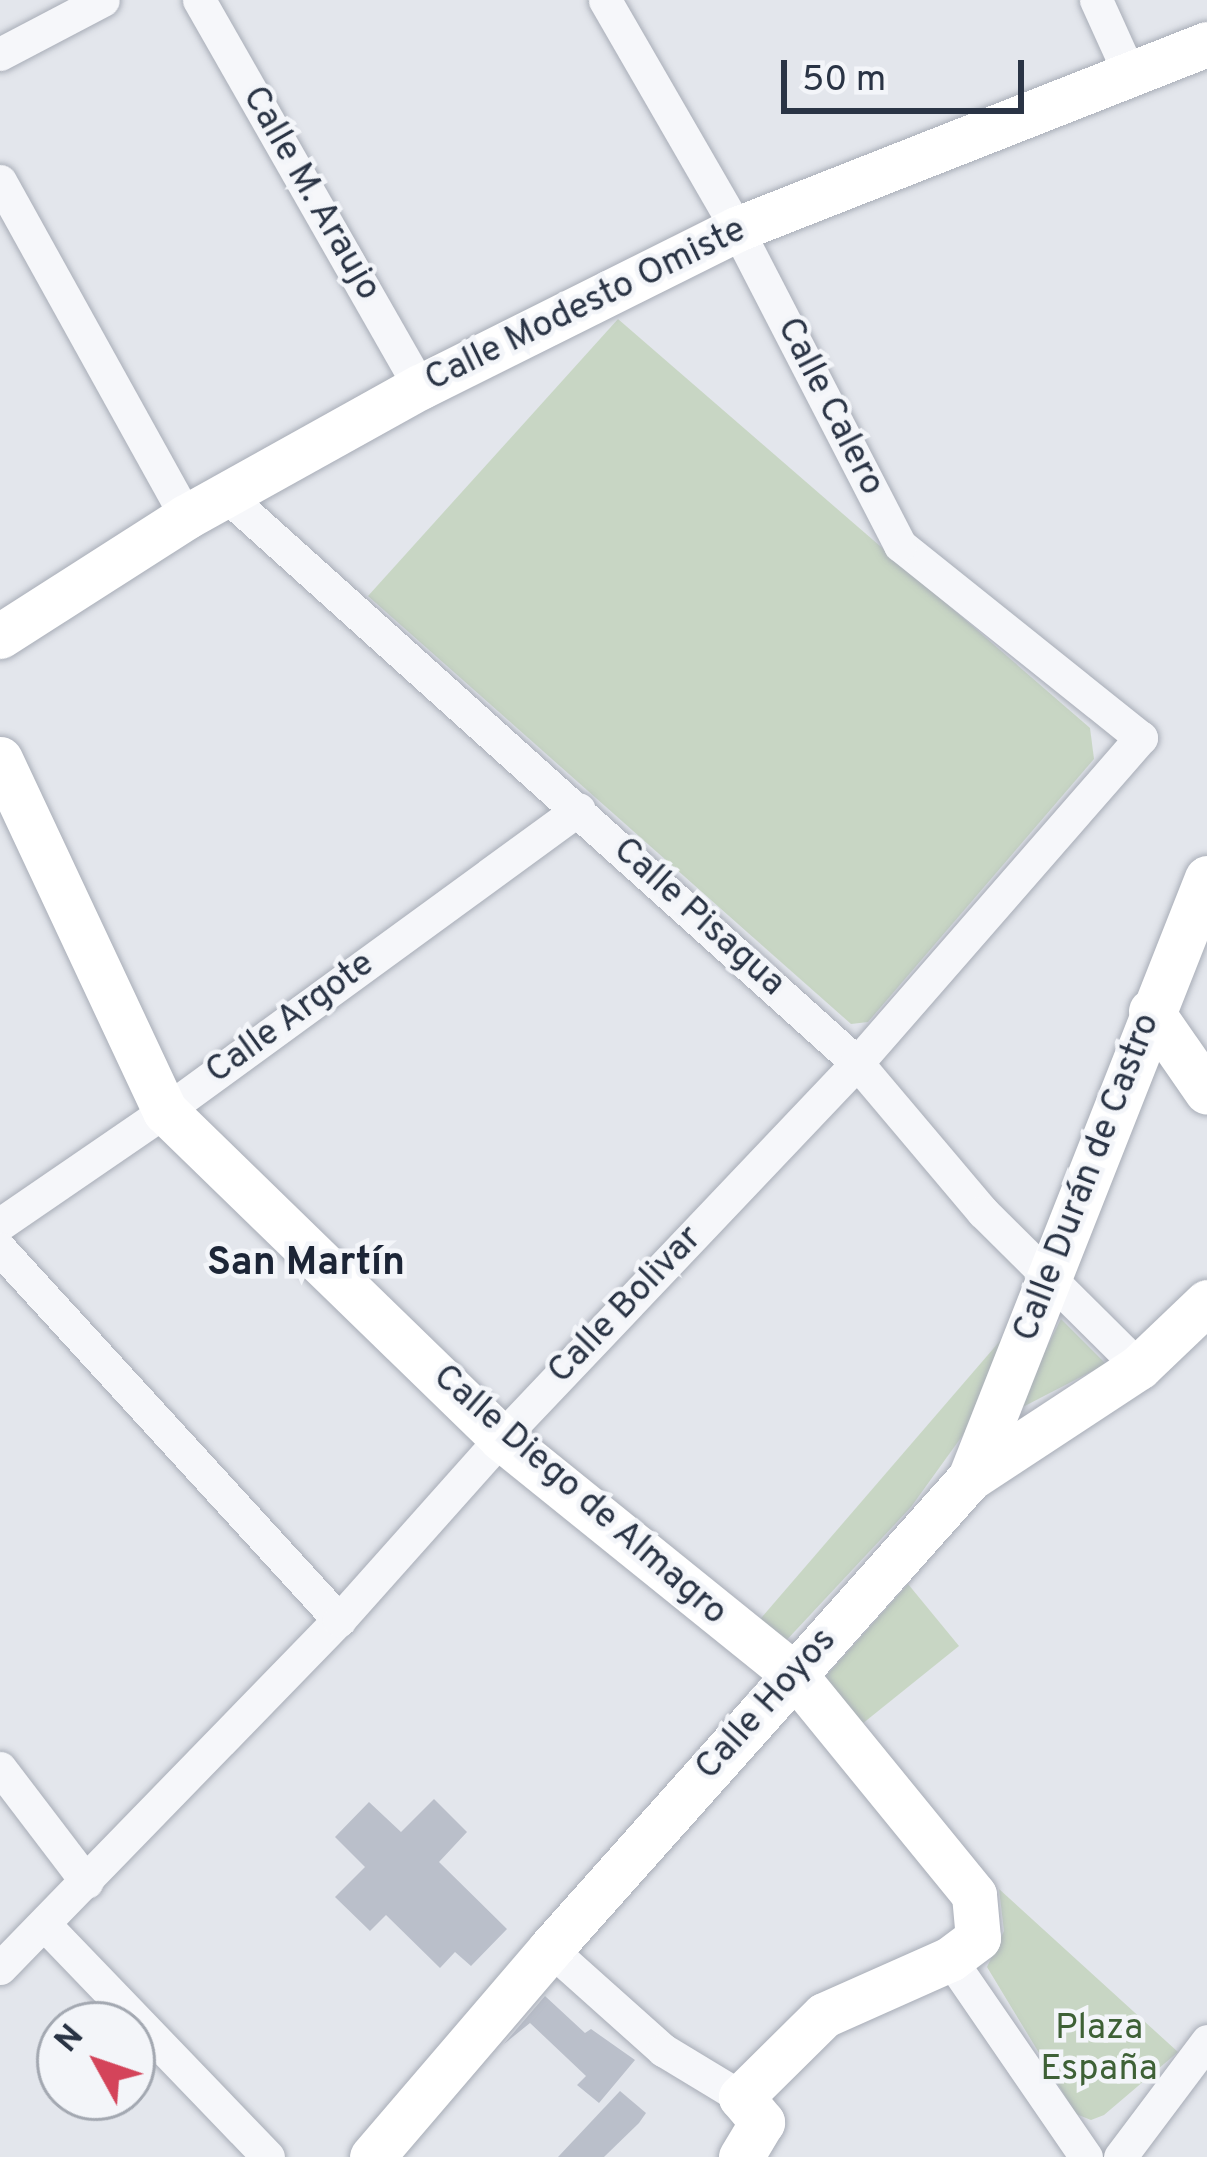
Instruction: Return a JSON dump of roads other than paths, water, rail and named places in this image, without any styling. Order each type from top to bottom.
[{"type":"main road","name":"Calle Modesto Omiste","points":[[0,636],[186,517],[420,388],[737,229],[1207,44]]},
{"type":"main road","name":"Calle Diego de Almagro","points":[[0,759],[165,1111],[501,1438],[794,1674],[974,1895],[978,1938],[950,1959]]},
{"type":"main road","name":"Calle Durán de Castro","points":[[970,1478],[1207,878]]},
{"type":"main road","points":[[1151,1011],[1207,1091]]},
{"type":"main road","name":"Calle Hoyos","points":[[372,2157],[550,1949],[970,1478],[1139,1367],[1207,1302]]},
{"type":"main road","points":[[741,2157],[762,2122],[740,2097],[824,2015],[950,1959]]},
{"type":"street","points":[[0,54],[103,0]]},
{"type":"street","name":"Calle M. Araujo","points":[[200,0],[420,388]]},
{"type":"street","name":"Calle Calero","points":[[605,0],[737,229],[900,545],[1142,738]]},
{"type":"street","points":[[1096,0],[1130,76]]},
{"type":"street","points":[[0,182],[186,517]]},
{"type":"street","name":"Calle Pisagua","points":[[228,497],[857,1063],[982,1212],[1139,1367]]},
{"type":"street","name":"Calle Bolivar","points":[[0,1968],[339,1620],[501,1438],[857,1063],[1142,738]]},
{"type":"street","name":"Calle Argote","points":[[0,1224],[165,1111],[578,809]]},
{"type":"street","points":[[0,1249],[339,1620]]},
{"type":"street","points":[[0,1768],[87,1882]]},
{"type":"street","points":[[44,1924],[268,2157]]},
{"type":"street","points":[[550,1949],[663,2050],[740,2097]]},
{"type":"street","points":[[950,1959],[1086,2157]]},
{"type":"street","points":[[1120,2157],[1204,2050]]},
{"type":"district","name":"San Martín","points":[[306,1265]]},
{"type":"park label","name":"Plaza España","points":[[1099,2050]]}]
